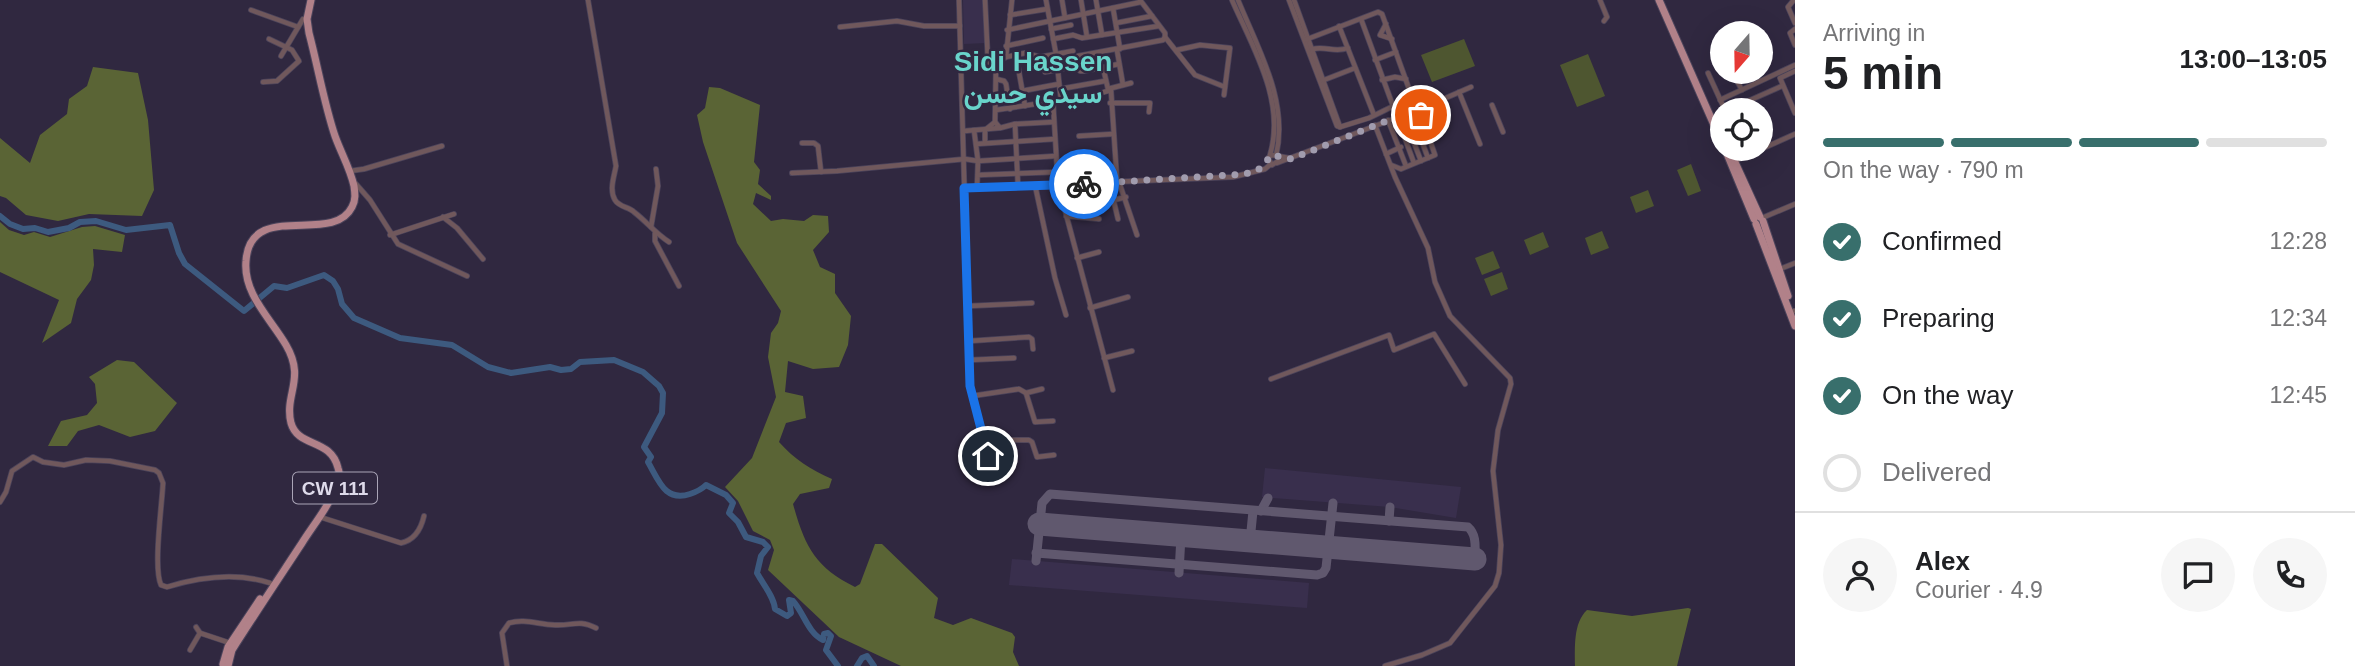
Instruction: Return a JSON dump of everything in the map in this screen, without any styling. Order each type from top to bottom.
[{"type":"main road","points":[[291,426],[295,366],[286,345],[263,314],[242,277],[246,244],[255,233],[278,223],[327,219],[340,215],[347,208],[351,197],[350,181],[330,134],[304,34],[309,0]]},
{"type":"main road","points":[[1660,0],[1710,109]]},
{"type":"main road","points":[[1660,0],[1710,115]]},
{"type":"main road","points":[[249,291],[246,258],[251,243],[257,236],[277,227],[338,220],[351,209],[359,194],[334,132],[305,19]]},
{"type":"main road","points":[[1732,162],[1780,269],[1794,313]]},
{"type":"main road","points":[[1759,220],[1795,326]]},
{"type":"main road","name":"CW 111","points":[[226,666],[232,650],[338,482],[337,465],[327,449],[301,437],[291,426]]},
{"type":"main road","name":"CW 111","points":[[226,666],[230,643],[328,493],[335,476],[334,466],[328,456],[318,448],[301,441],[291,426]]},
{"type":"street","points":[[587,0],[616,166],[612,188],[614,198],[618,204],[632,209],[655,233],[669,242]]},
{"type":"street","points":[[959,0],[969,360],[972,396],[992,471],[992,482]]},
{"type":"street","points":[[985,0],[988,62]]},
{"type":"street","points":[[1000,128],[995,122],[996,64],[1003,59],[1012,0]]},
{"type":"street","points":[[996,110],[1061,100],[1046,0]]},
{"type":"street","points":[[1062,0],[1065,18]]},
{"type":"street","points":[[1081,0],[1087,37]]},
{"type":"street","points":[[1097,0],[1102,35]]},
{"type":"street","points":[[1232,0],[1271,93],[1273,159]]},
{"type":"street","points":[[1238,0],[1277,98],[1279,122],[1273,159]]},
{"type":"street","points":[[1292,0],[1340,128]]},
{"type":"street","points":[[1600,0],[1607,17],[1604,21]]},
{"type":"street","points":[[1007,30],[1140,1],[1195,75],[1225,87]]},
{"type":"street","points":[[1793,1],[1788,7],[1795,23]]},
{"type":"street","points":[[1114,8],[1123,85]]},
{"type":"street","points":[[1010,15],[1047,9]]},
{"type":"street","points":[[251,10],[298,27]]},
{"type":"street","points":[[1307,39],[1380,12],[1392,39],[1411,98],[1340,128]]},
{"type":"street","points":[[1116,23],[1152,16]]},
{"type":"street","points":[[281,56],[305,19]]},
{"type":"street","points":[[1361,19],[1414,163]]},
{"type":"street","points":[[840,27],[897,21],[924,26],[960,26]]},
{"type":"street","points":[[1386,24],[1380,36],[1392,39]]},
{"type":"street","points":[[1051,29],[1071,25]]},
{"type":"street","points":[[1053,39],[1073,35],[1087,37],[1160,26]]},
{"type":"street","points":[[1339,26],[1374,115]]},
{"type":"street","points":[[1795,29],[1790,33],[1795,45]]},
{"type":"street","points":[[1078,56],[1158,42],[1165,37]]},
{"type":"street","points":[[1006,46],[1043,38]]},
{"type":"street","points":[[263,82],[278,80],[298,63],[299,59],[295,52],[268,39]]},
{"type":"street","points":[[1307,39],[1340,128]]},
{"type":"street","points":[[1177,50],[1188,45],[1230,48],[1224,95]]},
{"type":"street","points":[[1313,50],[1322,47],[1340,51],[1348,48]]},
{"type":"street","points":[[962,65],[1025,53],[1040,57],[1073,51]]},
{"type":"street","points":[[1375,60],[1396,52]]},
{"type":"street","points":[[1016,55],[1025,106]]},
{"type":"street","points":[[1045,72],[1075,66],[1084,71],[1119,64]]},
{"type":"street","points":[[1395,76],[1401,64]]},
{"type":"street","points":[[1724,98],[1795,65]]},
{"type":"street","points":[[1103,67],[1108,89],[1131,83]]},
{"type":"street","points":[[1324,80],[1356,68]]},
{"type":"street","points":[[1795,71],[1780,78],[1795,113]]},
{"type":"street","points":[[1708,73],[1719,98]]},
{"type":"street","points":[[1382,80],[1395,76],[1406,79]]},
{"type":"street","points":[[996,79],[1006,84],[1010,109]]},
{"type":"street","points":[[1022,90],[1105,81]]},
{"type":"street","points":[[1739,84],[1742,90]]},
{"type":"street","points":[[1754,98],[1782,86]]},
{"type":"street","points":[[964,188],[1233,177],[1258,170],[1273,159],[1291,159],[1471,87]]},
{"type":"street","points":[[1091,102],[1091,96],[1111,90],[1118,181],[1126,197],[1137,235]]},
{"type":"street","points":[[1459,92],[1480,144]]},
{"type":"street","points":[[1053,101],[1058,184],[1113,390]]},
{"type":"street","points":[[1110,103],[1150,103],[1149,112]]},
{"type":"street","points":[[1492,105],[1503,132]]},
{"type":"street","points":[[1390,165],[1400,169],[1435,155],[1421,115],[1413,111]]},
{"type":"street","points":[[1413,111],[1428,158]]},
{"type":"street","points":[[1404,114],[1421,161]]},
{"type":"street","points":[[1388,120],[1406,166]]},
{"type":"street","points":[[985,130],[995,122]]},
{"type":"street","points":[[964,131],[1054,122]]},
{"type":"street","points":[[1015,124],[1018,186]]},
{"type":"street","points":[[1375,125],[1428,248],[1435,282],[1450,316],[1510,378],[1511,384],[1498,430],[1493,471],[1501,545],[1495,586],[1450,643],[1432,652],[1385,666]]},
{"type":"street","points":[[974,130],[978,161],[977,188]]},
{"type":"street","points":[[985,130],[985,143]]},
{"type":"street","points":[[1079,136],[1113,134]]},
{"type":"street","points":[[1732,162],[1795,134]]},
{"type":"street","points":[[1386,154],[1428,136]]},
{"type":"street","points":[[976,144],[1055,139]]},
{"type":"street","points":[[802,143],[814,143],[818,146],[821,172]]},
{"type":"street","points":[[351,175],[442,146]]},
{"type":"street","points":[[792,173],[965,159],[978,161],[1056,156]]},
{"type":"street","points":[[1078,184],[1080,157]]},
{"type":"street","points":[[651,228],[658,186],[656,169]]},
{"type":"street","points":[[978,176],[1057,172]]},
{"type":"street","points":[[1035,185],[1066,316]]},
{"type":"street","points":[[359,194],[400,246],[467,276]]},
{"type":"street","points":[[1112,194],[1118,219]]},
{"type":"street","points":[[1107,202],[1126,197]]},
{"type":"street","points":[[1759,220],[1795,204]]},
{"type":"street","points":[[390,234],[454,214]]},
{"type":"street","points":[[1066,216],[1099,219]]},
{"type":"street","points":[[443,217],[461,233],[482,259]]},
{"type":"street","points":[[655,233],[655,241],[679,286]]},
{"type":"street","points":[[1077,258],[1099,252]]},
{"type":"street","points":[[1780,269],[1795,262]]},
{"type":"street","points":[[1090,308],[1128,297]]},
{"type":"street","points":[[968,306],[1032,303]]},
{"type":"street","points":[[1271,379],[1389,335],[1394,350],[1434,334],[1465,384]]},
{"type":"street","points":[[969,341],[1029,337],[1032,339],[1033,349]]},
{"type":"street","points":[[1104,358],[1132,351]]},
{"type":"street","points":[[969,360],[1014,358]]},
{"type":"street","points":[[972,396],[1019,389],[1026,393],[1042,389]]},
{"type":"street","points":[[1026,393],[1034,421],[1053,421]]},
{"type":"street","points":[[984,440],[1029,440],[1037,457],[1054,455]]},
{"type":"street","points":[[0,502],[12,471],[33,457],[43,462],[64,464],[86,460],[110,461],[155,470],[163,483],[158,555],[158,580],[161,585],[167,587],[207,577],[270,583]]},
{"type":"street","points":[[319,516],[401,543],[408,541],[418,532],[424,516]]},
{"type":"street","points":[[507,666],[502,633],[509,623],[555,625],[584,622],[596,628]]},
{"type":"street","points":[[196,627],[200,633],[230,643]]},
{"type":"street","points":[[190,650],[200,633]]},
{"type":"shaded area","points":[[963,0],[984,0],[986,43],[964,44]]},
{"type":"shaded area","points":[[1265,468],[1461,487],[1456,518],[1390,507],[1262,497]]},
{"type":"shaded area","points":[[1012,559],[1309,583],[1307,608],[1009,585]]},
{"type":"green space","points":[[1464,39],[1475,66],[1432,82],[1421,55]]},
{"type":"green space","points":[[1588,54],[1605,96],[1577,107],[1560,65]]},
{"type":"green space","points":[[93,67],[138,73],[148,120],[154,190],[142,216],[89,214],[58,221],[26,215],[0,196],[0,138],[30,163],[40,135],[67,114],[69,99],[87,86]]},
{"type":"green space","points":[[709,87],[720,88],[760,105],[754,162],[760,170],[758,184],[771,196],[771,200],[756,193],[753,204],[771,221],[804,221],[813,215],[828,216],[829,232],[813,250],[820,267],[835,274],[835,293],[851,316],[848,345],[839,367],[813,369],[788,361],[785,392],[803,396],[806,418],[786,423],[779,442],[803,464],[832,479],[829,488],[800,494],[793,504],[807,544],[830,572],[855,587],[860,584],[875,544],[882,544],[938,598],[934,618],[953,625],[971,618],[1012,633],[1015,637],[1013,652],[1019,666],[901,666],[839,637],[768,570],[774,550],[770,540],[753,531],[738,501],[725,487],[752,458],[776,397],[768,357],[771,333],[778,323],[781,311],[737,243],[703,142],[697,115],[705,108]]},
{"type":"green space","points":[[1691,164],[1701,191],[1688,196],[1677,170]]},
{"type":"green space","points":[[1648,190],[1654,206],[1636,213],[1630,197]]},
{"type":"green space","points":[[0,222],[9,230],[24,235],[34,232],[50,237],[82,227],[95,226],[125,235],[122,252],[93,249],[91,280],[77,299],[71,323],[42,343],[59,300],[0,272]]},
{"type":"green space","points":[[1602,231],[1609,248],[1591,255],[1585,238]]},
{"type":"green space","points":[[1543,232],[1549,247],[1530,255],[1524,240]]},
{"type":"green space","points":[[1493,251],[1500,268],[1482,275],[1475,258]]},
{"type":"green space","points":[[1502,272],[1508,289],[1491,296],[1484,279]]},
{"type":"green space","points":[[117,360],[134,362],[177,403],[155,431],[130,437],[99,425],[78,431],[67,446],[48,446],[61,421],[87,415],[97,403],[95,384],[89,377]]},
{"type":"green space","points":[[1691,609],[1677,666],[1575,666],[1577,629],[1587,610],[1632,616]]},
{"type":"waterway","points":[[0,216],[23,229],[35,228],[48,232],[69,228],[80,222],[96,221],[126,230],[170,225],[185,264],[244,311],[274,286],[287,288],[324,275],[333,281],[342,304],[354,318],[400,338],[452,345],[488,367],[511,373],[550,367],[571,369],[580,362],[614,360],[643,372],[663,393],[662,413],[644,447],[651,457],[648,462],[660,483],[674,495],[690,494],[706,485],[726,495],[733,503],[729,513],[738,522],[746,537],[763,542],[768,547],[761,556],[757,573],[775,609],[787,616],[791,613],[789,600],[793,601],[818,637],[823,640],[824,634],[831,636],[826,650],[838,666]]},
{"type":"waterway","points":[[857,666],[862,658],[867,656],[874,666]]},
{"type":"taxiway","points":[[1036,561],[1042,503],[1050,494],[1468,527],[1474,537],[1475,559]]},
{"type":"taxiway","points":[[1261,511],[1268,498]]},
{"type":"taxiway","points":[[1036,553],[1317,575],[1323,573],[1326,568],[1333,503]]},
{"type":"taxiway","points":[[1389,521],[1390,507]]},
{"type":"taxiway","points":[[1250,541],[1253,511]]},
{"type":"taxiway","points":[[1179,573],[1181,536]]},
{"type":"runway","points":[[1039,524],[1475,559]]},
{"type":"way so far","points":[[1084,184],[1233,177],[1258,170],[1272,155],[1291,159],[1415,110],[1421,115]]},
{"type":"district","name":"Sidi Hassen سيدي حسن","points":[[1033,77]]},
{"type":"route","points":[[988,456],[970,386],[964,188],[1084,184]]}]
